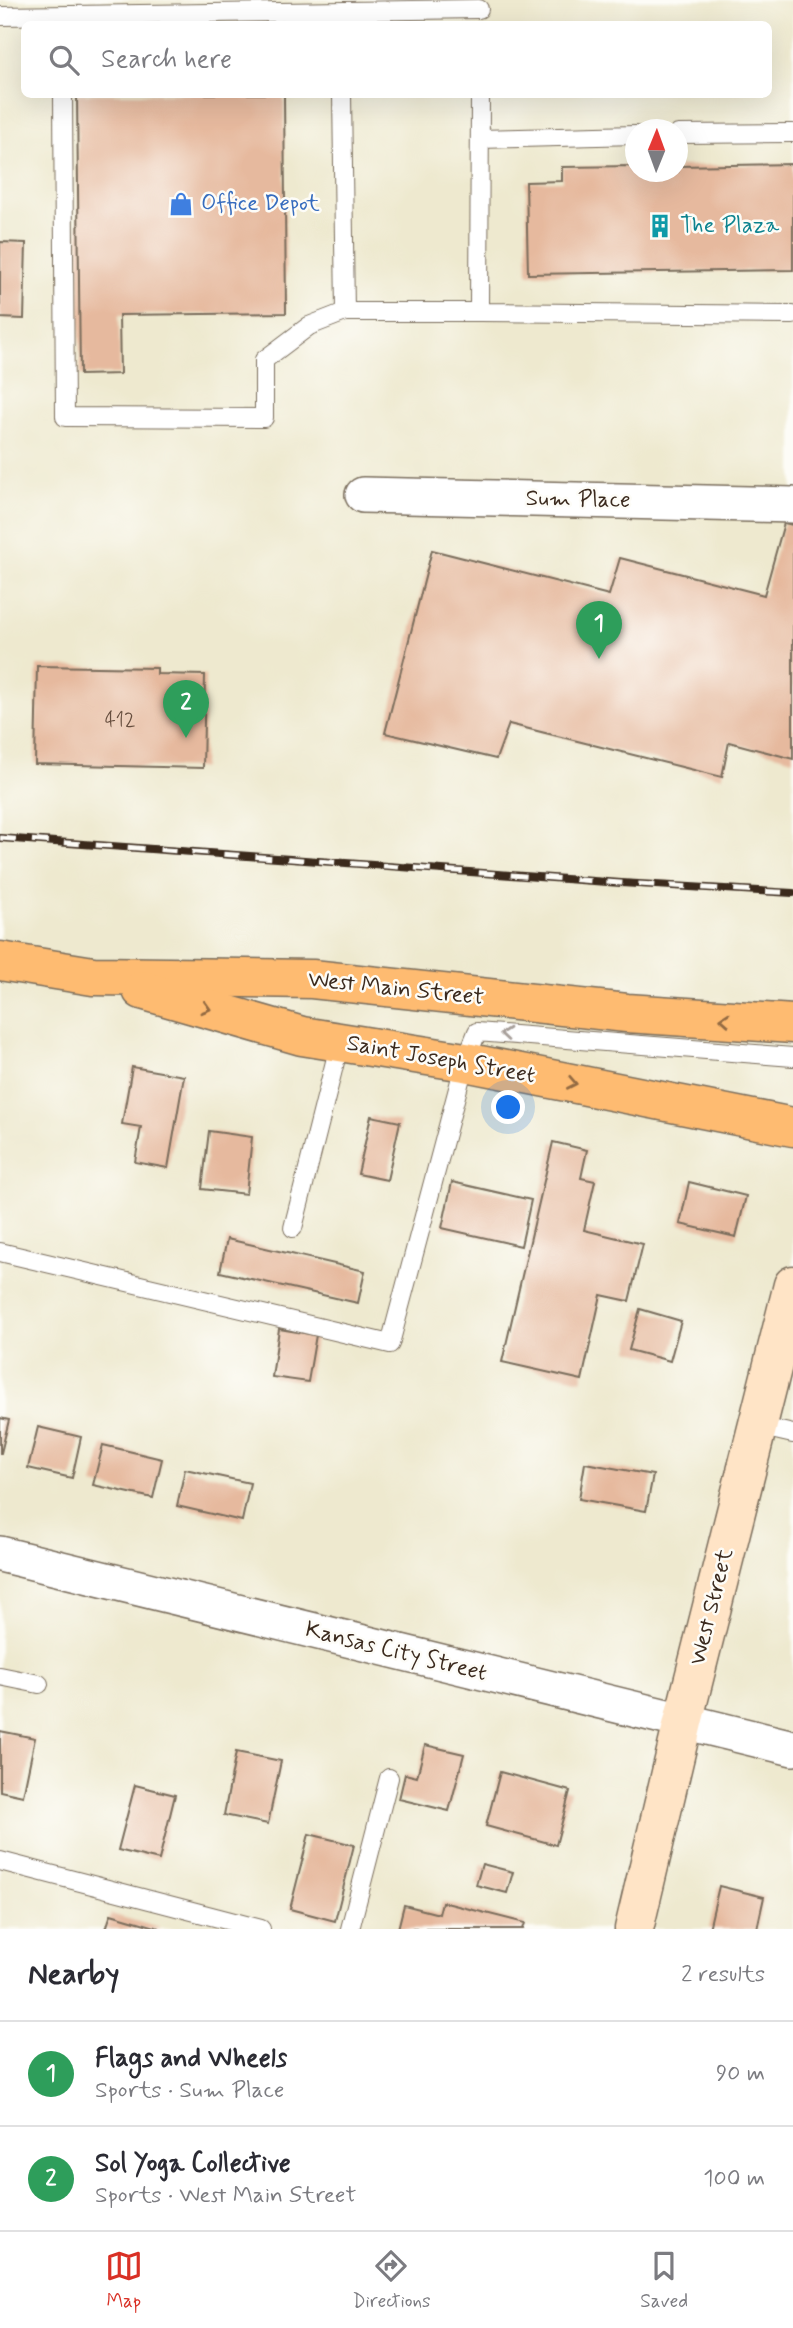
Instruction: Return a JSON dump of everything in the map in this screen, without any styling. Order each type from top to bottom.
[{"type":"main road","name":"West Main Street","points":[[0,961],[93,976],[312,979],[627,1013],[793,1024]]},
{"type":"main road","name":"Saint Joseph Street","points":[[93,976],[302,1036],[465,1062],[793,1127]]},
{"type":"street","name":"Sum Place","points":[[363,495],[793,505]]},
{"type":"street","name":"West Street","points":[[634,1929],[683,1722],[775,1430],[793,1285]]},
{"type":"street","name":"Kansas City Street","points":[[0,1555],[793,1748]]},
{"type":"lane","points":[[0,16],[63,20],[342,18],[479,11]]},
{"type":"lane","points":[[64,98],[65,417],[264,418],[264,360],[309,326],[345,312],[793,315]]},
{"type":"lane","points":[[342,98],[345,312]]},
{"type":"lane","points":[[479,312],[480,98]]},
{"type":"lane","points":[[688,134],[793,133]]},
{"type":"lane","points":[[480,139],[625,135]]},
{"type":"lane","points":[[0,1252],[390,1344],[465,1062],[477,1032],[793,1057]]},
{"type":"lane","points":[[293,1228],[340,1042]]},
{"type":"lane","points":[[0,1676],[39,1684]]},
{"type":"lane","points":[[350,1929],[389,1778]]},
{"type":"lane","points":[[0,1861],[261,1929]]},
{"type":"building","name":"Office Depot","points":[[77,98],[284,98],[286,313],[119,315],[120,374],[80,375]]},
{"type":"building","name":"The Plaza","points":[[793,164],[793,270],[528,274],[526,182],[562,181],[562,167],[625,166],[625,182],[688,182],[688,166]]},
{"type":"building","points":[[0,242],[26,243],[24,319],[0,318]]},
{"type":"building","points":[[784,523],[793,525],[793,759],[729,742],[722,777],[509,724],[496,759],[385,733],[432,550],[609,595],[620,558],[764,595]]},
{"type":"building","points":[[37,666],[157,668],[157,674],[205,675],[203,768],[35,764]]},
{"type":"building","points":[[132,1067],[184,1076],[168,1168],[135,1162],[141,1127],[122,1124]]},
{"type":"building","points":[[371,1116],[400,1122],[387,1180],[358,1174]]},
{"type":"building","points":[[209,1131],[252,1137],[246,1194],[202,1189]]},
{"type":"building","points":[[553,1142],[587,1150],[581,1178],[595,1181],[584,1230],[643,1244],[629,1301],[601,1295],[582,1380],[502,1362]]},
{"type":"building","points":[[452,1182],[531,1200],[521,1246],[442,1228]]},
{"type":"building","points":[[689,1182],[746,1196],[736,1237],[680,1224]]},
{"type":"building","points":[[227,1239],[365,1271],[358,1303],[220,1272]]},
{"type":"building","points":[[640,1309],[681,1321],[670,1361],[629,1350]]},
{"type":"building","points":[[279,1329],[316,1335],[308,1382],[272,1377]]},
{"type":"building","points":[[0,1418],[9,1420],[1,1453],[0,1453]]},
{"type":"building","points":[[38,1427],[81,1437],[72,1478],[28,1468]]},
{"type":"building","points":[[103,1445],[162,1459],[153,1498],[93,1485]]},
{"type":"building","points":[[585,1463],[653,1475],[646,1511],[579,1499]]},
{"type":"building","points":[[185,1469],[250,1483],[242,1521],[177,1506]]},
{"type":"building","points":[[0,1731],[35,1738],[23,1796],[0,1791]]},
{"type":"building","points":[[425,1745],[464,1754],[449,1811],[399,1799],[405,1774],[417,1777]]},
{"type":"building","points":[[236,1752],[281,1761],[268,1824],[224,1815]]},
{"type":"building","points":[[500,1772],[570,1791],[556,1845],[486,1826]]},
{"type":"building","points":[[135,1785],[175,1795],[159,1860],[118,1850]]},
{"type":"building","points":[[309,1834],[354,1845],[335,1921],[290,1909]]},
{"type":"building","points":[[482,1864],[513,1872],[507,1893],[476,1885]]},
{"type":"building","points":[[719,1886],[764,1897],[757,1929],[709,1929]]},
{"type":"building","points":[[442,1902],[525,1923],[523,1929],[398,1929],[404,1905],[439,1914]]},
{"type":"building","points":[[111,1914],[159,1928],[159,1929],[106,1929]]},
{"type":"railway","points":[[0,838],[793,893]]},
{"type":"place","name":"Office Depot","points":[[181,204]]},
{"type":"place","name":"The Plaza","points":[[660,226]]},
{"type":"place","name":"Flags and Wheels","points":[[599,659]]},
{"type":"place","name":"Sol Yoga Collective","points":[[186,738]]}]
